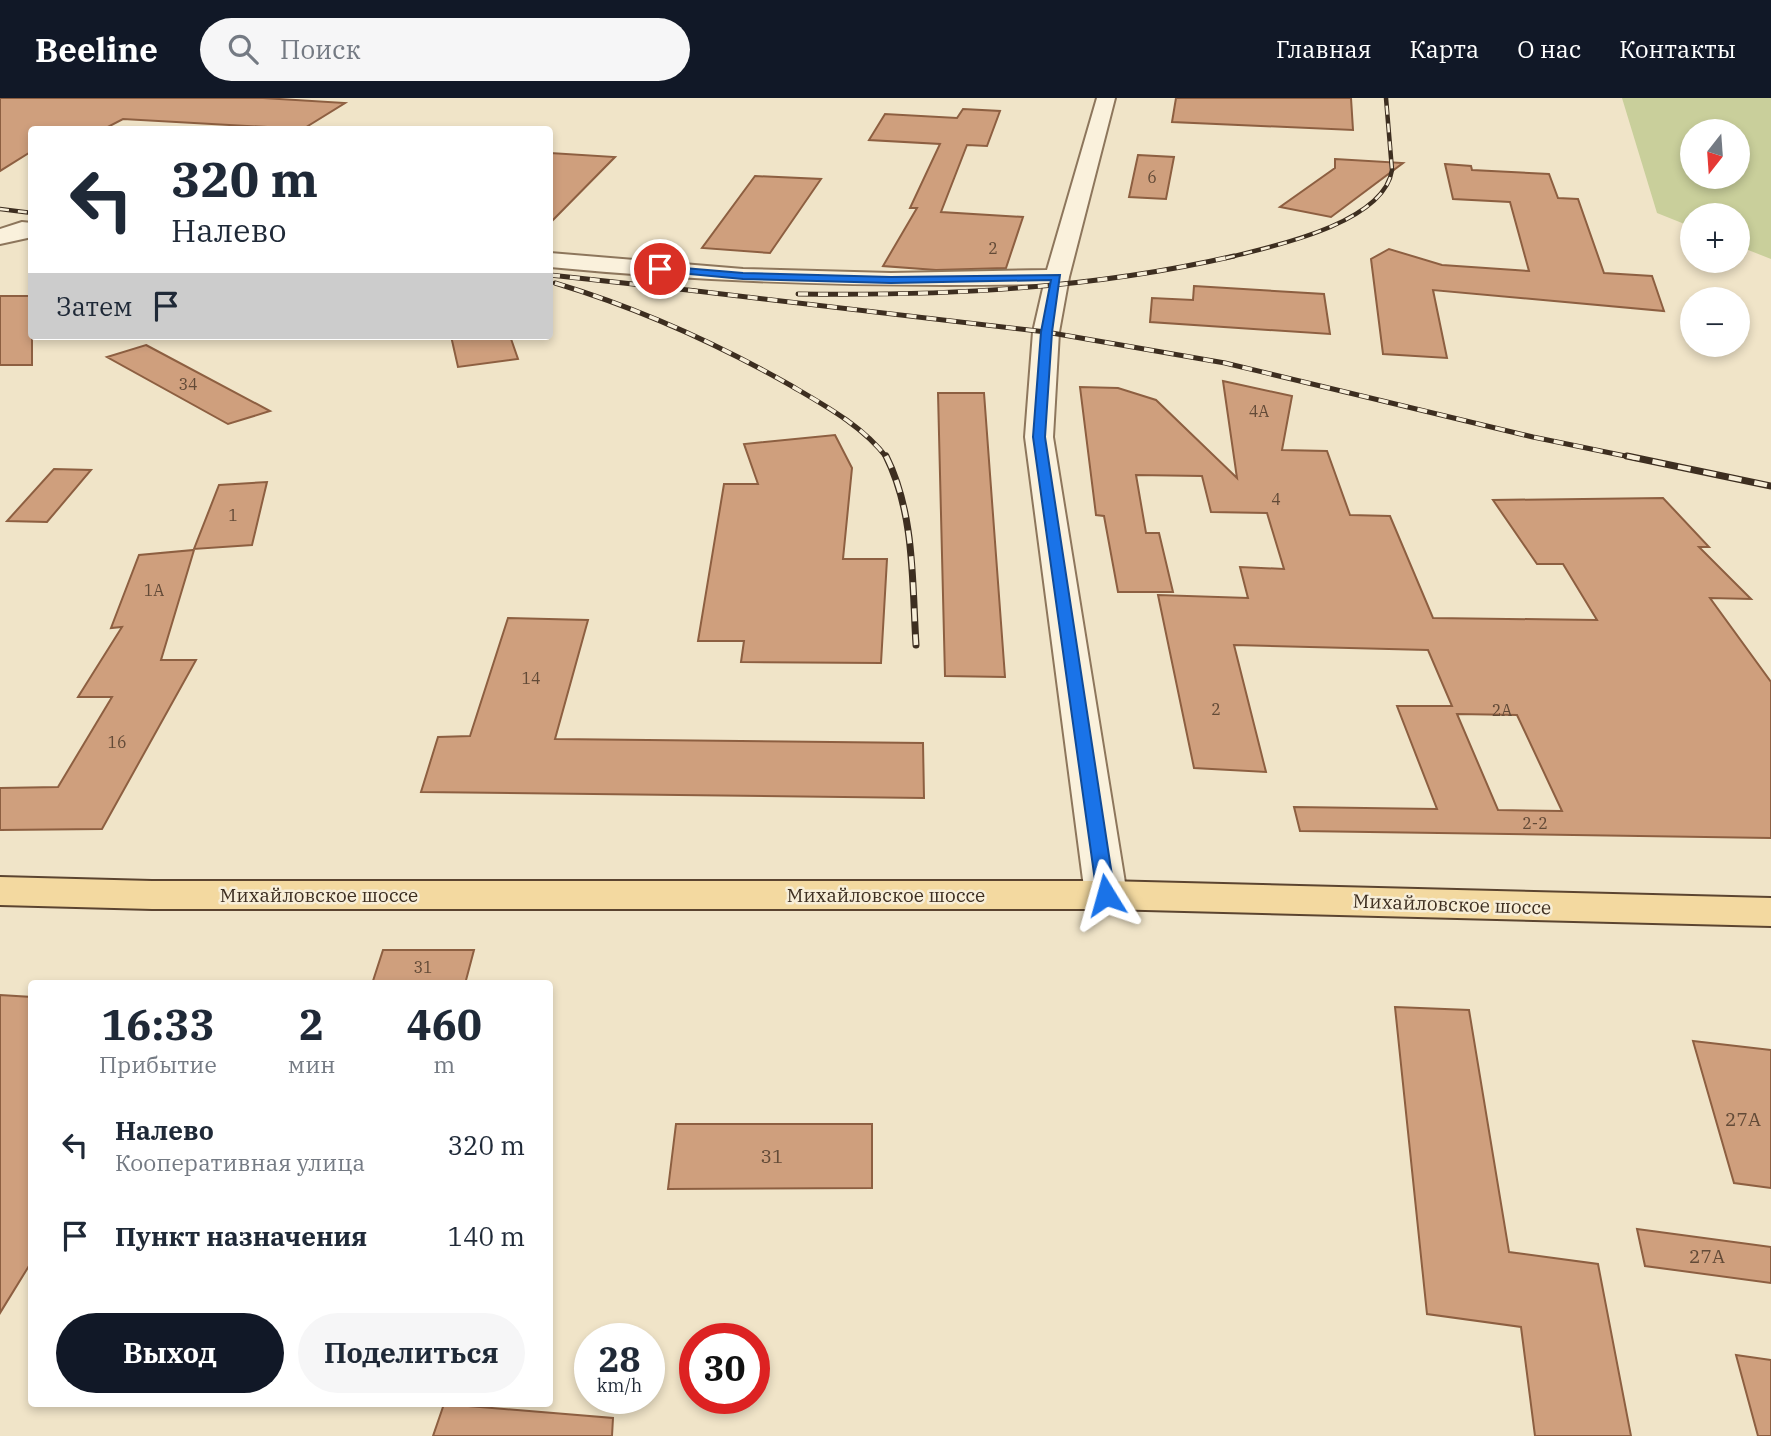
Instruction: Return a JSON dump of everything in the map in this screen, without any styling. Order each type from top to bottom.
[{"type":"main road","name":"Михайловское шоссе","points":[[0,891],[152,895],[1106,895],[1771,912]]},
{"type":"street","points":[[1106,98],[1057,277],[1046,332],[1039,437],[1106,895]]},
{"type":"street","points":[[0,237],[27,230]]},
{"type":"street","points":[[553,260],[743,276],[891,280],[1057,277]]},
{"type":"green space","points":[[1622,98],[1771,98],[1771,259],[1750,251],[1750,203],[1680,203],[1680,222],[1657,213]]},
{"type":"building","points":[[0,98],[263,98],[345,103],[308,126],[249,126],[123,119],[110,126],[28,126],[28,154],[0,171]]},
{"type":"building","points":[[1176,98],[1351,98],[1353,130],[1172,122]]},
{"type":"building","points":[[963,109],[1000,111],[987,146],[967,145],[941,212],[1023,217],[1006,268],[936,270],[883,266],[917,208],[910,208],[940,144],[869,140],[885,114],[957,118]]},
{"type":"building","points":[[553,153],[615,157],[553,220]]},
{"type":"building","points":[[1138,155],[1174,157],[1166,199],[1129,197]]},
{"type":"building","points":[[1335,159],[1403,163],[1331,217],[1280,207],[1335,168]]},
{"type":"building","points":[[1445,164],[1471,166],[1472,170],[1549,174],[1558,198],[1578,199],[1604,273],[1652,276],[1664,311],[1433,290],[1447,358],[1383,354],[1371,259],[1389,249],[1442,265],[1529,271],[1510,202],[1453,199]]},
{"type":"building","points":[[755,176],[821,179],[770,253],[702,248]]},
{"type":"building","points":[[1194,286],[1324,294],[1330,334],[1150,322],[1152,298],[1193,300]]},
{"type":"building","points":[[0,296],[28,296],[28,340],[32,340],[32,365],[0,365]]},
{"type":"building","points":[[452,340],[511,340],[518,359],[458,367]]},
{"type":"building","points":[[146,345],[270,411],[228,424],[107,357]]},
{"type":"building","points":[[1223,381],[1292,396],[1282,450],[1327,451],[1350,515],[1390,516],[1433,618],[1597,620],[1563,564],[1537,564],[1493,500],[1663,498],[1709,547],[1699,547],[1751,599],[1710,598],[1771,682],[1771,838],[1300,831],[1294,807],[1437,809],[1397,706],[1452,706],[1428,650],[1234,645],[1266,772],[1194,768],[1158,595],[1248,598],[1240,567],[1284,569],[1267,513],[1211,512],[1202,476],[1136,475],[1146,533],[1159,533],[1173,592],[1118,592],[1104,516],[1096,515],[1080,387],[1118,388],[1156,400],[1237,478]],"holes":[[[1457,714],[1517,715],[1562,811],[1498,810]]]},
{"type":"building","points":[[938,393],[984,393],[1005,677],[945,676]]},
{"type":"building","points":[[835,435],[852,468],[843,559],[887,559],[881,663],[741,662],[744,641],[698,641],[724,484],[758,484],[744,444]]},
{"type":"building","points":[[54,469],[91,470],[47,522],[7,521]]},
{"type":"building","points":[[267,482],[252,545],[194,549],[219,485]]},
{"type":"building","points":[[194,550],[161,660],[196,660],[102,829],[0,830],[0,788],[58,787],[112,697],[78,697],[122,627],[111,628],[139,555]]},
{"type":"building","points":[[508,618],[588,620],[555,739],[923,743],[924,798],[421,792],[438,737],[470,736]]},
{"type":"building","points":[[383,950],[474,950],[466,980],[373,980]]},
{"type":"building","points":[[0,995],[28,997],[28,1268],[0,1313]]},
{"type":"building","points":[[1395,1007],[1469,1010],[1509,1252],[1598,1264],[1631,1436],[1535,1436],[1521,1327],[1427,1314]]},
{"type":"building","points":[[1693,1041],[1771,1050],[1771,1188],[1734,1183]]},
{"type":"building","points":[[676,1124],[872,1124],[872,1188],[668,1189]]},
{"type":"building","points":[[1637,1229],[1771,1247],[1771,1283],[1645,1266]]},
{"type":"building","points":[[1736,1355],[1771,1360],[1771,1436],[1758,1436]]},
{"type":"building","points":[[443,1407],[480,1407],[613,1418],[612,1436],[433,1436]]},
{"type":"railway","points":[[1233,256],[1296,240],[1348,219],[1369,205],[1384,189],[1392,170],[1386,98]]},
{"type":"railway","points":[[0,209],[28,212]]},
{"type":"railway","points":[[798,294],[908,294],[1017,288],[1126,276],[1233,256]]},
{"type":"railway","points":[[1226,258],[1233,256]]},
{"type":"railway","points":[[553,275],[690,290]]},
{"type":"railway","points":[[555,283],[646,315],[761,369],[842,417],[887,458]]},
{"type":"railway","points":[[690,290],[697,291]]},
{"type":"railway","points":[[690,290],[1046,332],[1225,363],[1533,437],[1635,458]]},
{"type":"railway","points":[[1627,456],[1771,486]]},
{"type":"railway","points":[[887,458],[902,501],[907,525],[916,645]]},
{"type":"route","points":[[660,269],[743,276],[891,280],[1057,277],[1046,332],[1039,437],[1106,895]]}]
